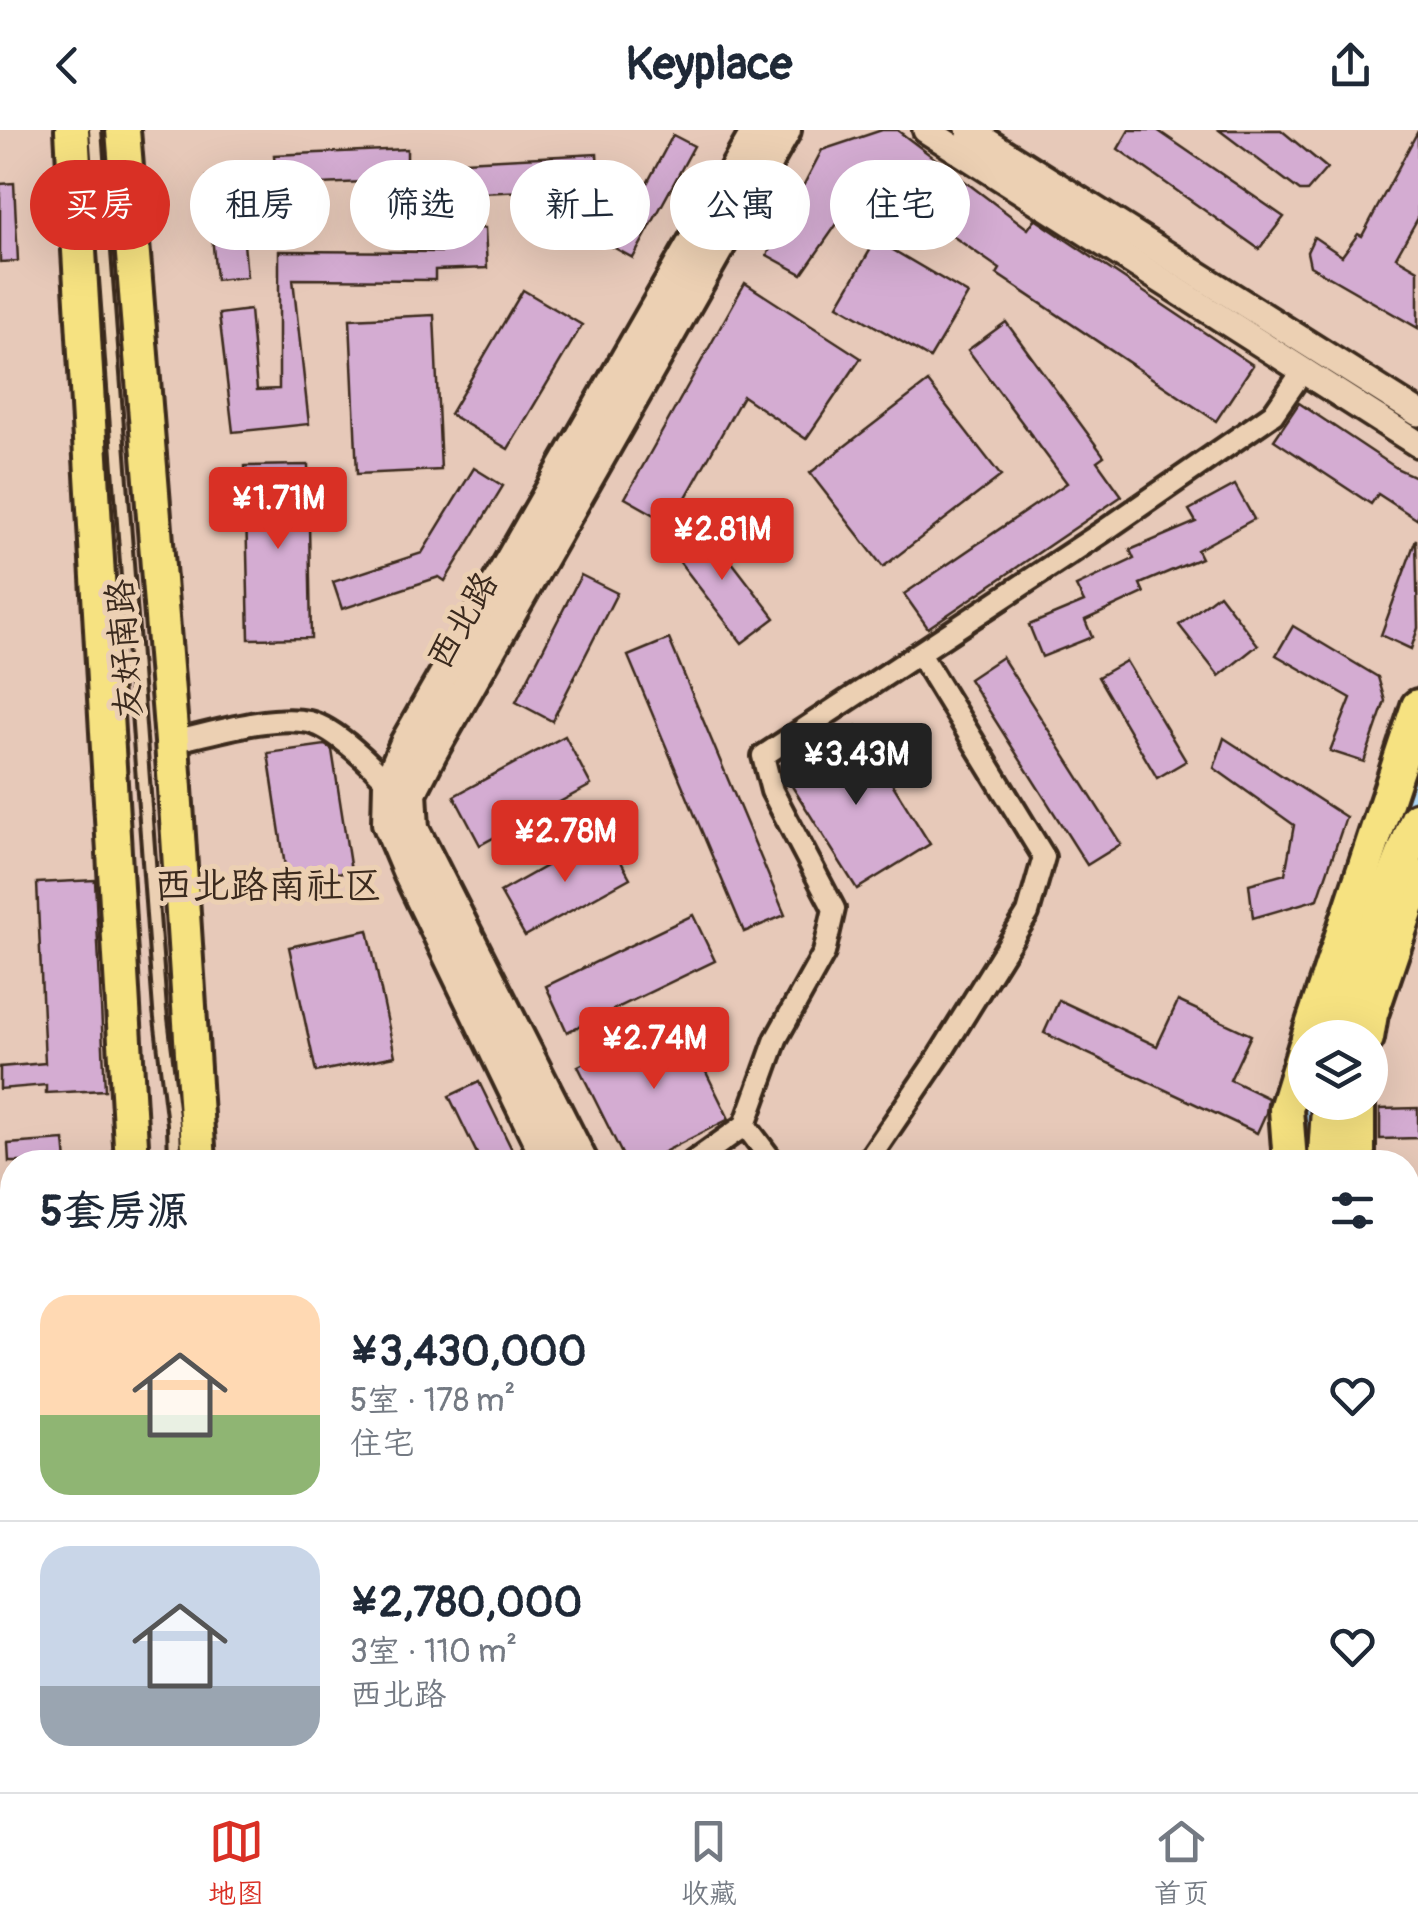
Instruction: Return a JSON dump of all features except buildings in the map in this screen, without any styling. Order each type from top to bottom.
[{"type":"highway","points":[[1344,1020],[1418,820]]},
{"type":"highway","points":[[1327,1150],[1329,1120]]},
{"type":"main road","name":"友好南路","points":[[72,130],[131,1150]]},
{"type":"main road","name":"友好南路","points":[[124,130],[199,1150]]},
{"type":"main road","name":"西北路","points":[[543,1150],[388,823],[389,783],[406,743],[758,130]]},
{"type":"main road","name":"西北路","points":[[412,809],[411,792],[432,751],[784,130]]},
{"type":"main road","points":[[1314,1020],[1418,706]]},
{"type":"main road","points":[[412,809],[413,829],[429,863],[576,1150]]},
{"type":"main road","points":[[1370,1020],[1418,876]]},
{"type":"main road","points":[[1288,1102],[1289,1150]]},
{"type":"main road","points":[[1358,1120],[1358,1150]]},
{"type":"street","points":[[926,130],[1418,444]]},
{"type":"street","points":[[969,130],[1418,414]]},
{"type":"street","points":[[710,1150],[745,1126],[776,1038],[824,953],[834,909],[772,791],[763,756],[1104,532],[1273,414],[1302,372]]},
{"type":"street","points":[[874,1150],[939,1056],[1028,913],[1044,856],[920,654]]},
{"type":"street","points":[[172,742],[269,722],[310,722],[340,738],[412,809]]},
{"type":"street","points":[[745,1126],[764,1150]]},
{"type":"lane","points":[[97,130],[160,1010],[175,1150]]},
{"type":"waterway","points":[[1389,855],[1418,779]]},
{"type":"waterway","points":[[1310,1120],[1313,1150]]},
{"type":"district","name":"西北路南社区","points":[[268,885]]}]
